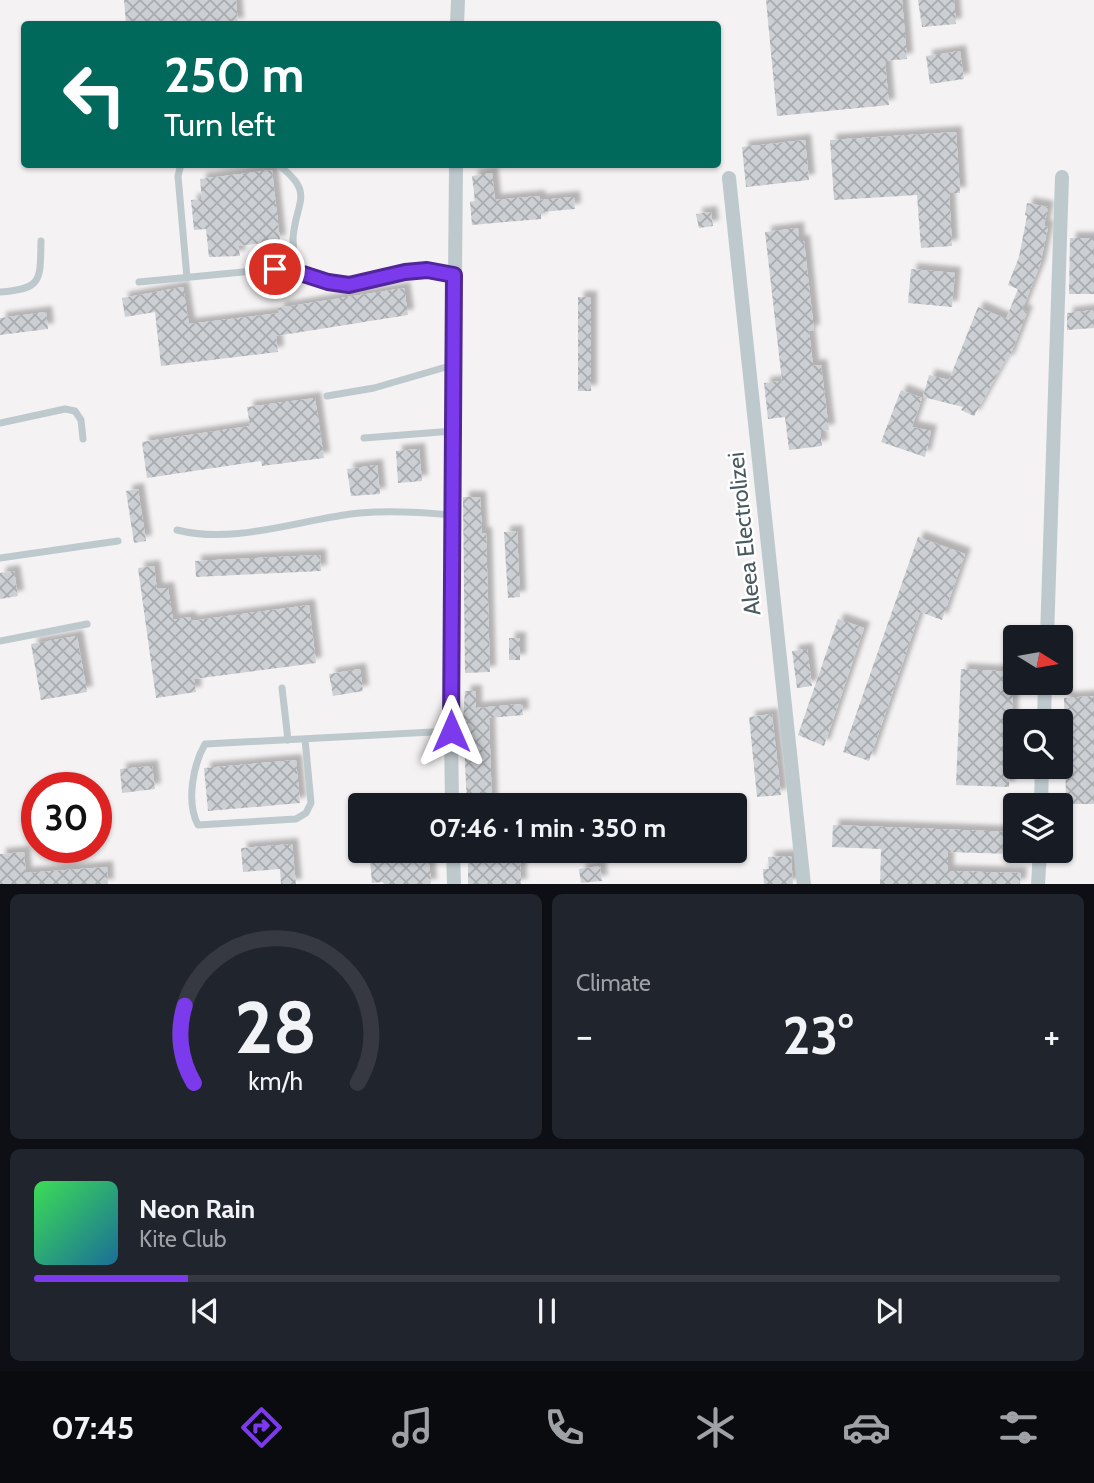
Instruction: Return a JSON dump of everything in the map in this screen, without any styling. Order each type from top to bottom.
[{"type":"street","points":[[457,21],[458,0]]},
{"type":"street","points":[[452,793],[456,168]]},
{"type":"street","points":[[1047,625],[1062,177]]},
{"type":"street","name":"Aleea Electrolizei","points":[[729,178],[804,884]]},
{"type":"street","points":[[453,863],[453,884]]},
{"type":"street","points":[[1038,884],[1039,863]]},
{"type":"lane","points":[[180,168],[178,176],[187,278]]},
{"type":"lane","points":[[282,168],[298,181],[302,192],[293,239],[297,272]]},
{"type":"lane","points":[[0,292],[24,290],[34,284],[40,271],[41,241]]},
{"type":"lane","points":[[139,282],[275,269],[349,285],[405,272],[427,270],[454,275]]},
{"type":"lane","points":[[327,396],[395,383],[453,365]]},
{"type":"lane","points":[[0,423],[65,409],[75,411],[81,420],[83,439]]},
{"type":"lane","points":[[364,438],[453,431]]},
{"type":"lane","points":[[177,530],[220,535],[359,513],[403,511],[452,515]]},
{"type":"lane","points":[[0,558],[118,541]]},
{"type":"lane","points":[[0,641],[87,624]]},
{"type":"lane","points":[[282,688],[288,740]]},
{"type":"lane","points":[[305,739],[311,803],[306,813],[296,819],[198,825],[195,818],[193,775],[205,744],[451,731]]},
{"type":"building","points":[[124,0],[236,0],[238,21],[126,21]]},
{"type":"building","points":[[766,0],[902,0],[907,59],[885,61],[889,105],[777,116]]},
{"type":"building","points":[[918,0],[954,0],[956,24],[922,27]]},
{"type":"building","points":[[960,51],[964,79],[930,84],[926,56]]},
{"type":"building","points":[[956,132],[960,193],[949,193],[952,246],[921,248],[917,195],[834,200],[830,140]]},
{"type":"building","points":[[805,140],[809,180],[746,187],[742,147]]},
{"type":"building","points":[[272,170],[280,241],[238,246],[240,256],[209,257],[206,229],[194,230],[191,200],[202,199],[200,179]]},
{"type":"building","points":[[492,173],[495,200],[539,196],[540,200],[574,197],[575,209],[541,212],[541,219],[472,225],[470,202],[475,201],[472,176]]},
{"type":"building","points":[[1027,203],[1048,207],[1044,226],[1048,227],[1040,265],[1022,310],[1027,312],[1008,361],[1005,360],[974,416],[961,410],[963,407],[923,397],[929,375],[949,380],[978,307],[1006,319],[1018,289],[1008,285],[1019,257]]},
{"type":"building","points":[[711,212],[713,226],[699,228],[696,214]]},
{"type":"building","points":[[798,228],[799,241],[804,241],[814,331],[809,331],[813,366],[821,365],[829,430],[820,431],[822,446],[789,450],[785,417],[768,419],[764,383],[782,381],[765,232]]},
{"type":"building","points":[[1070,238],[1094,238],[1094,294],[1069,294]]},
{"type":"building","points":[[911,269],[955,273],[952,307],[908,303]]},
{"type":"building","points":[[183,287],[189,324],[279,313],[278,308],[404,288],[408,315],[276,336],[278,352],[161,366],[155,312],[125,317],[122,298]]},
{"type":"building","points":[[578,297],[591,297],[591,391],[578,391]]},
{"type":"building","points":[[1094,310],[1094,328],[1067,330],[1067,313]]},
{"type":"building","points":[[46,312],[48,329],[0,335],[0,318]]},
{"type":"building","points":[[901,390],[922,398],[912,427],[931,431],[925,457],[881,442]]},
{"type":"building","points":[[315,398],[324,458],[262,466],[261,461],[147,478],[142,442],[250,426],[247,407]]},
{"type":"building","points":[[419,449],[422,481],[398,483],[396,451]]},
{"type":"building","points":[[377,465],[380,494],[351,496],[347,469]]},
{"type":"building","points":[[138,489],[146,541],[134,543],[126,491]]},
{"type":"building","points":[[463,497],[480,497],[482,533],[486,533],[490,672],[465,673]]},
{"type":"building","points":[[517,531],[520,597],[508,598],[504,532]]},
{"type":"building","points":[[918,537],[965,554],[942,620],[920,612],[869,761],[843,752]]},
{"type":"building","points":[[320,555],[321,571],[196,577],[195,561]]},
{"type":"building","points":[[154,566],[157,589],[168,588],[173,620],[190,617],[191,621],[309,605],[316,663],[194,679],[196,692],[156,698],[138,568]]},
{"type":"building","points":[[14,571],[18,596],[0,599],[0,573]]},
{"type":"building","points":[[838,619],[864,628],[824,746],[798,735]]},
{"type":"building","points":[[77,636],[87,692],[41,700],[31,644]]},
{"type":"building","points":[[509,638],[520,638],[520,660],[509,660]]},
{"type":"building","points":[[807,649],[812,686],[797,688],[792,651]]},
{"type":"building","points":[[360,669],[363,691],[333,696],[329,674]]},
{"type":"building","points":[[961,669],[1003,671],[1003,695],[1013,695],[1012,709],[1003,709],[1003,779],[1009,779],[1009,787],[956,785]]},
{"type":"building","points":[[465,691],[476,691],[476,708],[522,704],[523,715],[489,718],[492,793],[466,793],[463,720]]},
{"type":"building","points":[[1094,696],[1094,804],[1073,804],[1073,793],[1066,793],[1066,779],[1073,779],[1073,709],[1064,709],[1064,698]]},
{"type":"building","points":[[772,714],[781,795],[757,797],[749,717]]},
{"type":"building","points":[[296,760],[300,803],[208,811],[204,768]]},
{"type":"building","points":[[152,766],[155,789],[122,793],[120,769]]},
{"type":"building","points":[[833,825],[1003,832],[1003,854],[948,852],[948,871],[1021,873],[1020,884],[880,884],[881,849],[832,847]]},
{"type":"building","points":[[292,844],[296,884],[281,884],[280,869],[243,872],[241,848]]},
{"type":"building","points":[[21,852],[21,863],[25,863],[26,873],[107,867],[108,884],[0,884],[0,854]]},
{"type":"building","points":[[791,856],[793,884],[764,884],[763,869],[769,869],[768,857]]},
{"type":"building","points":[[370,863],[429,863],[431,884],[372,883]]},
{"type":"building","points":[[468,863],[520,863],[521,884],[468,884]]},
{"type":"building","points":[[600,866],[602,881],[581,883],[579,869]]},
{"type":"route","points":[[275,269],[349,285],[405,272],[427,270],[454,275],[451,731]]}]
